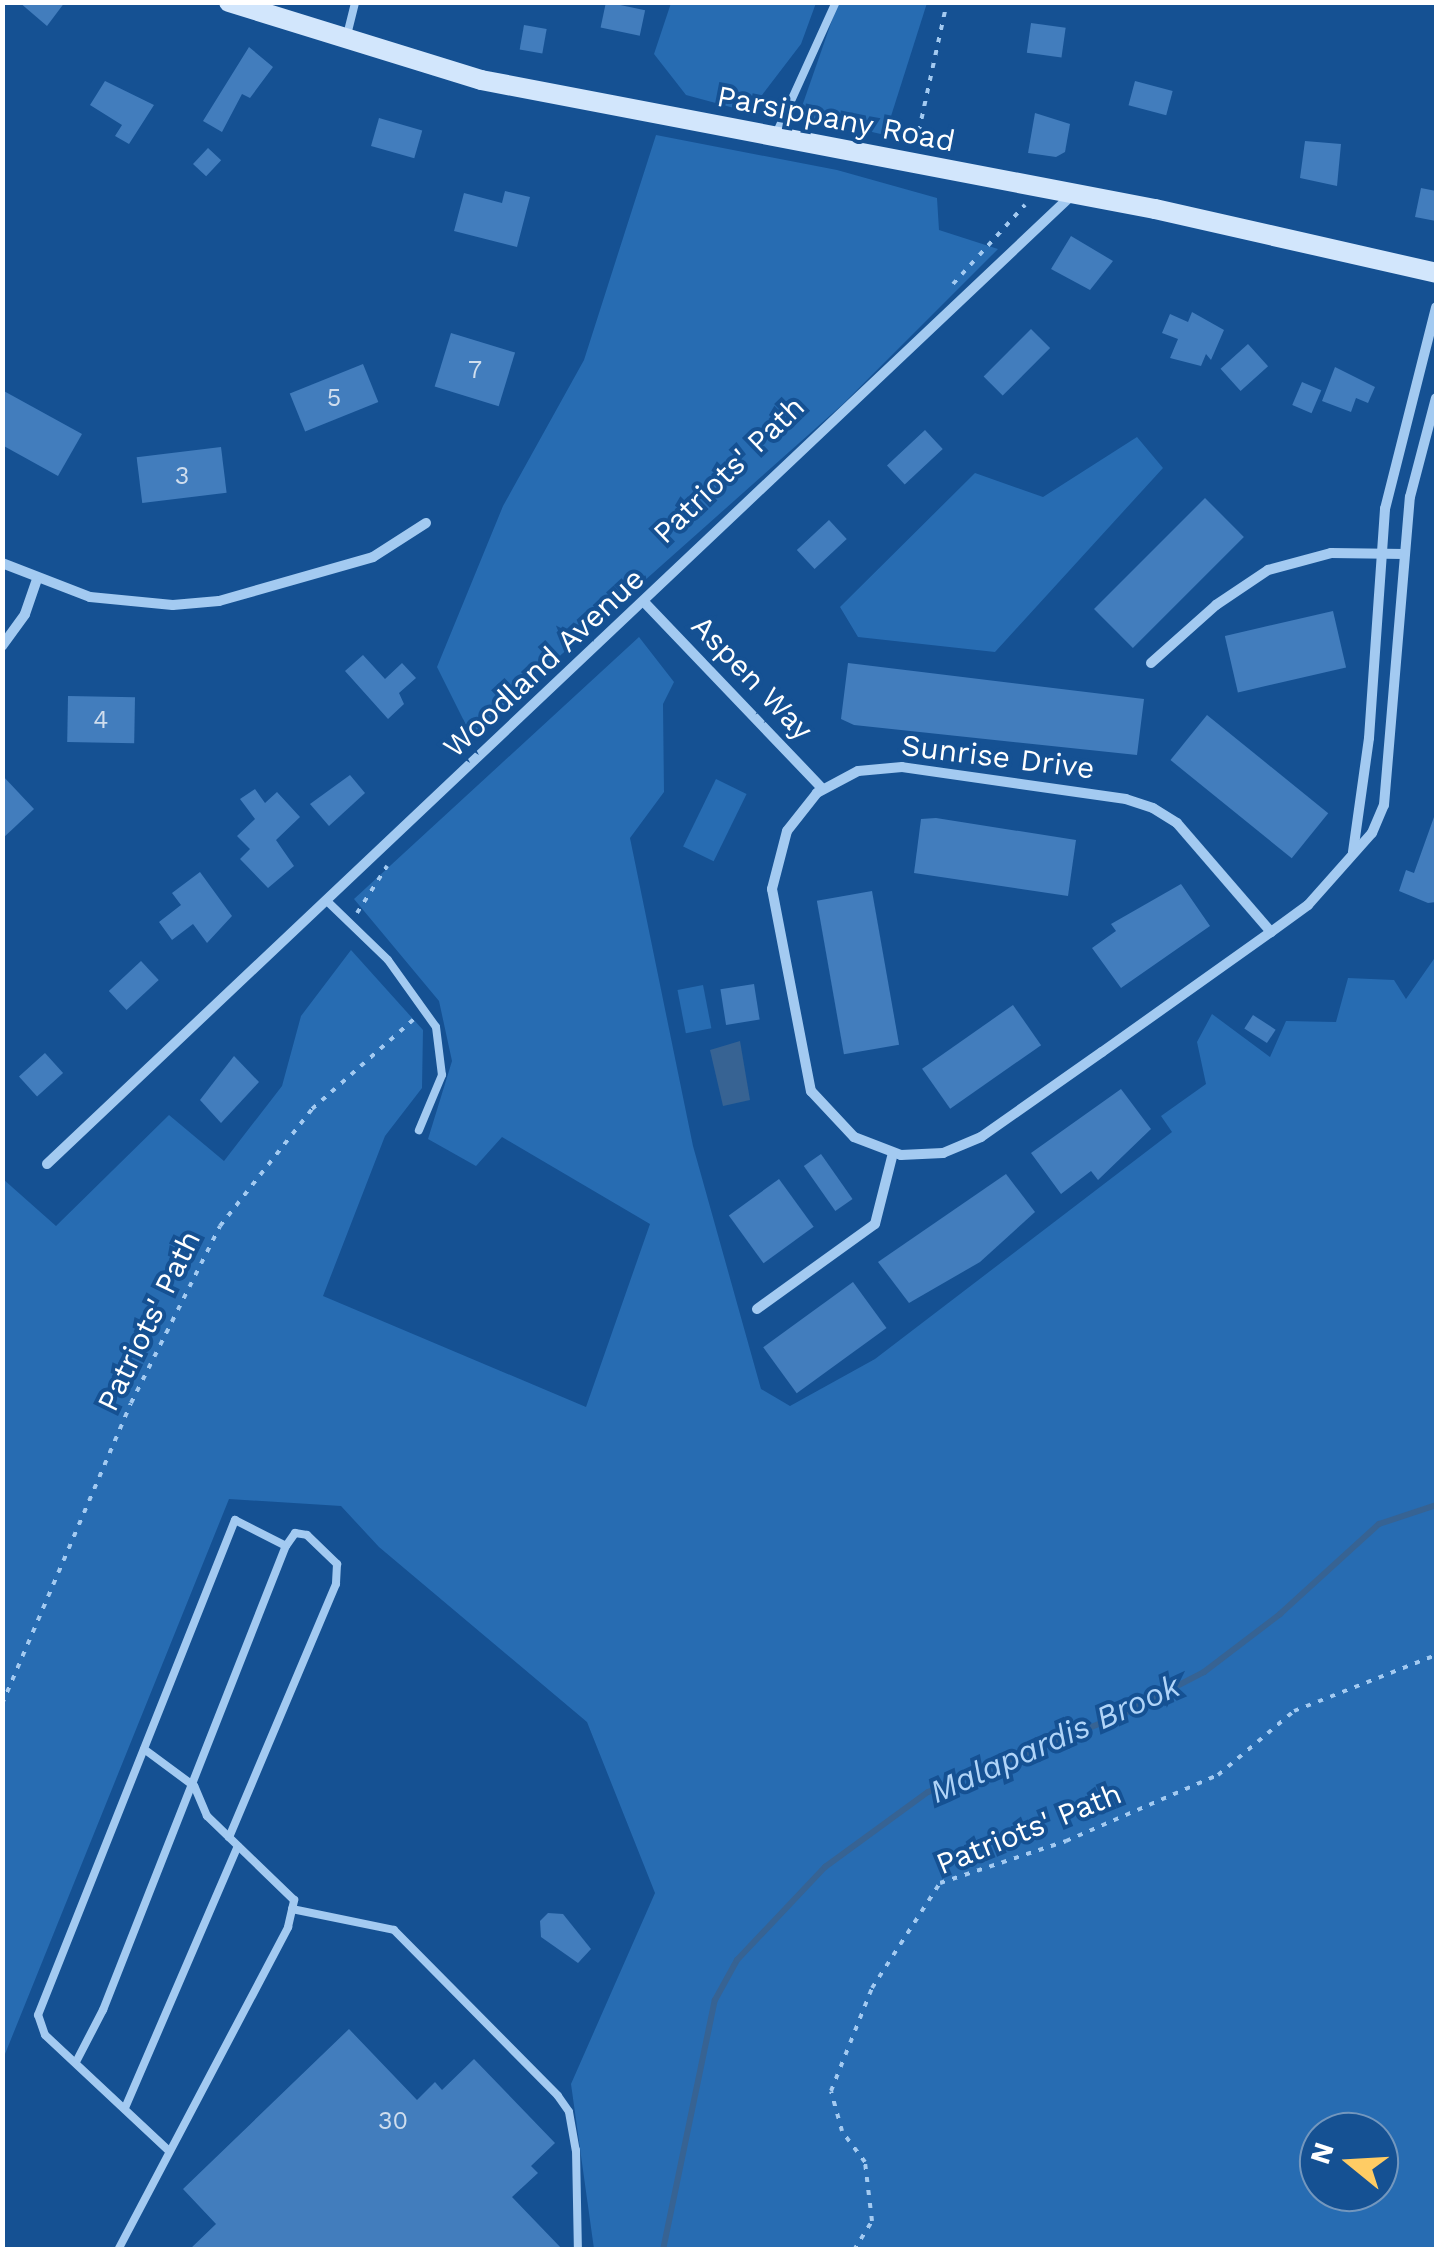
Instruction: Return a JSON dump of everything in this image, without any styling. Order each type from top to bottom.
[{"type":"main road","name":"Parsippany Road","points":[[228,2],[480,80],[1072,195],[1436,273]]},
{"type":"street","name":"Woodland Avenue","points":[[46,1164],[328,902],[1072,195]]},
{"type":"street","points":[[1353,853],[1369,738],[1382,552],[1392,472],[1436,307]]},
{"type":"street","name":"Sunrise Drive","points":[[1272,932],[1177,823],[1126,798],[902,767],[858,771],[822,788],[787,831],[772,889],[803,1073],[837,1124],[893,1153],[943,1154],[981,1137],[1272,932],[1330,884],[1372,834],[1384,804],[1413,482],[1436,398]]},
{"type":"street","points":[[2,564],[37,579],[127,603],[219,601],[373,557],[426,523]]},
{"type":"street","points":[[1151,663],[1216,605],[1268,570],[1296,558],[1404,554]]},
{"type":"street","points":[[2,646],[25,614],[37,579]]},
{"type":"street","name":"Aspen Way","points":[[644,603],[822,788]]},
{"type":"street","points":[[1369,738],[1391,740]]},
{"type":"street","points":[[756,1308],[876,1224],[893,1153]]},
{"type":"lane","points":[[346,40],[355,2]]},
{"type":"lane","points":[[774,138],[836,2]]},
{"type":"lane","points":[[328,902],[388,960],[436,1027],[442,1075],[419,1130]]},
{"type":"lane","points":[[168,2150],[45,2035],[38,2015],[235,1520],[286,1546]]},
{"type":"lane","points":[[74,2059],[194,1786],[286,1546],[295,1533],[325,1548],[337,1564],[336,1584],[228,1837]]},
{"type":"lane","points":[[118,2250],[294,1900],[206,1816],[194,1786],[144,1749]]},
{"type":"lane","points":[[124,2108],[238,1846]]},
{"type":"lane","points":[[292,1909],[394,1930],[558,2096],[569,2112],[578,2167],[578,2250]]},
{"type":"path","points":[[914,152],[948,2]]},
{"type":"path","points":[[946,290],[1027,206],[1008,201]]},
{"type":"path","name":"Patriots' Path","points":[[2,1704],[132,1403],[220,1226],[312,1110],[419,1015]]},
{"type":"path","name":"Patriots' Path","points":[[854,2250],[872,2221],[864,2162],[842,2131],[832,2091],[872,1988],[940,1884],[1066,1841],[1218,1776],[1294,1711],[1436,1655]]},
{"type":"shaded area","points":[[671,2],[816,3],[801,44],[749,112],[686,95],[654,54]]},
{"type":"shaded area","points":[[838,3],[927,3],[885,135],[799,115]]},
{"type":"shaded area","points":[[656,135],[837,170],[937,198],[939,230],[998,249],[843,404],[471,735],[437,667],[503,506],[584,360]]},
{"type":"shaded area","points":[[1137,437],[1163,468],[995,652],[858,637],[840,607],[975,473],[1043,497]]},
{"type":"shaded area","points":[[639,637],[674,682],[663,704],[664,792],[630,838],[693,1146],[761,1389],[790,1406],[875,1359],[1172,1132],[1161,1116],[1206,1084],[1197,1042],[1212,1014],[1270,1057],[1286,1021],[1336,1022],[1348,978],[1394,980],[1406,999],[1436,956],[1436,2249],[594,2249],[571,2084],[655,1893],[587,1722],[379,1547],[341,1506],[229,1499],[3,2059],[3,1179],[56,1226],[169,1115],[224,1161],[282,1086],[301,1016],[351,950],[423,1030],[422,1088],[385,1136],[323,1296],[586,1407],[650,1224],[502,1137],[476,1166],[428,1139],[452,1061],[439,1001],[354,899]]},
{"type":"shaded area","points":[[716,779],[747,794],[714,861],[683,846]]},
{"type":"shaded area","points":[[703,985],[711,1028],[686,1033],[677,990]]},
{"type":"shaded area","points":[[740,1041],[750,1100],[723,1106],[710,1050]]},
{"type":"building","points":[[19,2],[65,2],[47,26]]},
{"type":"building","points":[[606,2],[645,10],[640,36],[601,27]]},
{"type":"building","points":[[1031,23],[1066,28],[1061,58],[1027,53]]},
{"type":"building","points":[[524,25],[547,29],[542,54],[520,50]]},
{"type":"building","points":[[249,47],[273,67],[250,98],[242,94],[222,132],[203,121]]},
{"type":"building","points":[[105,81],[154,105],[129,144],[115,136],[122,125],[90,105]]},
{"type":"building","points":[[1135,81],[1173,91],[1166,115],[1129,105]]},
{"type":"building","points":[[1035,113],[1070,124],[1065,152],[1056,157],[1028,153]]},
{"type":"building","points":[[379,118],[422,130],[414,158],[371,146]]},
{"type":"building","points":[[1305,141],[1341,144],[1337,186],[1300,178]]},
{"type":"building","points":[[208,148],[221,160],[206,176],[193,164]]},
{"type":"building","points":[[1421,188],[1436,191],[1436,221],[1415,217]]},
{"type":"building","points":[[505,191],[530,197],[517,247],[454,231],[464,193],[502,203]]},
{"type":"building","points":[[1071,236],[1113,261],[1090,290],[1051,269]]},
{"type":"building","points":[[1192,312],[1224,330],[1211,360],[1206,354],[1201,366],[1170,358],[1178,339],[1162,333],[1170,314],[1188,322]]},
{"type":"building","points":[[1031,329],[1050,348],[1003,395],[984,376]]},
{"type":"building","points":[[451,333],[515,353],[499,406],[435,387]]},
{"type":"building","points":[[1248,344],[1268,366],[1241,391],[1221,369]]},
{"type":"building","points":[[363,364],[378,402],[305,432],[290,394]]},
{"type":"building","points":[[1335,367],[1375,387],[1368,403],[1356,398],[1351,412],[1322,401]]},
{"type":"building","points":[[1302,382],[1321,390],[1312,413],[1292,405]]},
{"type":"building","points":[[2,390],[82,434],[58,476],[2,445]]},
{"type":"building","points":[[925,430],[943,449],[905,484],[887,465]]},
{"type":"building","points":[[221,447],[227,493],[142,503],[137,457]]},
{"type":"building","points":[[1205,498],[1244,537],[1133,648],[1094,609]]},
{"type":"building","points":[[829,520],[847,539],[815,569],[797,550]]},
{"type":"building","points":[[1333,611],[1346,668],[1238,692],[1225,636]]},
{"type":"building","points":[[363,655],[385,679],[402,663],[416,678],[399,693],[404,704],[388,719],[345,671]]},
{"type":"building","points":[[848,663],[1144,699],[1137,755],[854,725],[841,719]]},
{"type":"building","points":[[68,696],[135,697],[134,743],[67,742]]},
{"type":"building","points":[[1207,715],[1328,813],[1292,858],[1170,760]]},
{"type":"building","points":[[2,775],[34,809],[2,839]]},
{"type":"building","points":[[350,775],[365,793],[329,826],[310,804]]},
{"type":"building","points":[[255,789],[265,803],[277,792],[300,817],[276,840],[294,866],[268,888],[240,859],[250,849],[237,836],[255,819],[240,799]]},
{"type":"building","points":[[1434,817],[1436,902],[1428,903],[1399,891],[1406,870],[1414,873]]},
{"type":"building","points":[[936,818],[1076,840],[1068,896],[914,873],[921,819]]},
{"type":"building","points":[[200,872],[232,916],[207,943],[193,924],[172,940],[159,922],[181,905],[172,893]]},
{"type":"building","points":[[1181,884],[1210,926],[1121,988],[1092,948],[1116,931],[1111,924]]},
{"type":"building","points":[[872,891],[899,1045],[844,1054],[817,901]]},
{"type":"building","points":[[141,961],[159,980],[127,1010],[109,991]]},
{"type":"building","points":[[754,984],[760,1020],[726,1025],[720,989]]},
{"type":"building","points":[[1013,1005],[1041,1045],[950,1109],[922,1069]]},
{"type":"building","points":[[1253,1015],[1276,1030],[1267,1043],[1244,1028]]},
{"type":"building","points":[[45,1053],[63,1073],[37,1096],[19,1076]]},
{"type":"building","points":[[234,1056],[259,1082],[221,1123],[200,1100]]},
{"type":"building","points":[[1121,1089],[1151,1129],[1098,1180],[1091,1171],[1061,1194],[1031,1153]]},
{"type":"building","points":[[821,1154],[853,1199],[835,1211],[804,1166]]},
{"type":"building","points":[[1006,1174],[1035,1212],[980,1262],[909,1303],[878,1262]]},
{"type":"building","points":[[779,1179],[814,1227],[764,1263],[729,1215]]},
{"type":"building","points":[[853,1282],[887,1328],[797,1393],[763,1347]]},
{"type":"building","points":[[548,1913],[563,1914],[591,1949],[578,1963],[541,1937],[540,1921]]},
{"type":"building","points":[[349,2029],[417,2100],[435,2082],[442,2090],[474,2059],[555,2143],[531,2166],[538,2173],[512,2197],[563,2250],[189,2250],[216,2224],[183,2189]]},
{"type":"waterway","name":"Malapardis Brook","points":[[663,2250],[715,2000],[737,1960],[825,1867],[928,1792],[1119,1716],[1204,1672],[1280,1614],[1379,1524],[1436,1505]]}]
